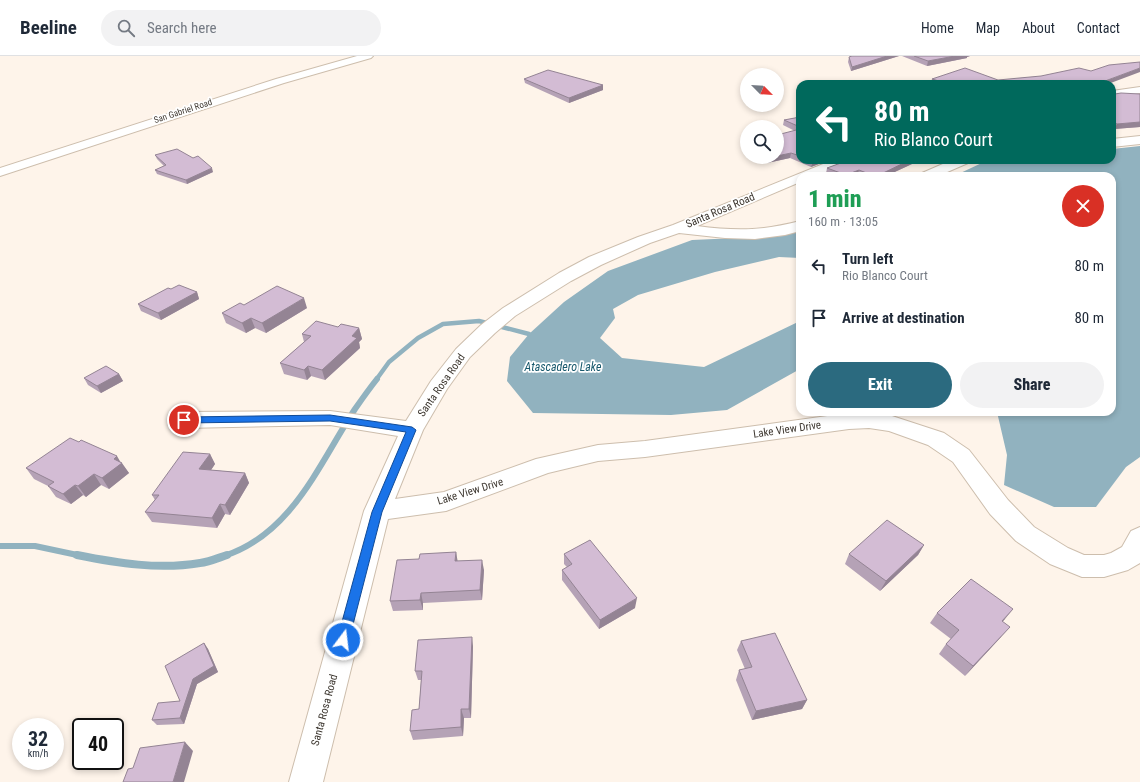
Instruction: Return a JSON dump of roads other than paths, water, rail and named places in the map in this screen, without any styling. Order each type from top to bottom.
[{"type":"street","name":"San Gabriel Road","points":[[0,172],[273,83],[368,56]]},
{"type":"street","points":[[1116,93],[1140,90]]},
{"type":"street","points":[[1116,142],[1140,140]]},
{"type":"street","name":"Santa Rosa Road","points":[[812,172],[834,164]]},
{"type":"street","points":[[936,172],[955,164]]},
{"type":"street","name":"Santa Rosa Road","points":[[306,782],[377,512],[412,430],[438,386],[463,353],[488,329],[509,312],[553,284],[595,262],[644,240],[678,228],[796,178]]},
{"type":"street","points":[[678,228],[749,236],[783,232],[796,227]]},
{"type":"street","points":[[184,420],[330,418],[412,430]]},
{"type":"street","name":"Lake View Drive","points":[[377,512],[446,500],[544,465],[598,453],[645,449],[849,421],[869,420],[912,429],[936,439],[961,456],[1000,507],[1025,534],[1059,556],[1082,566],[1104,566],[1118,562],[1131,555],[1140,538]]},
{"type":"water","points":[[1140,146],[1140,457],[1126,467],[1096,507],[1054,507],[1004,485],[1007,455],[998,416],[1116,416],[1116,172],[963,172],[980,164],[1116,164],[1116,149]]},
{"type":"water","name":"Atascadero Lake","points":[[796,231],[796,258],[779,257],[715,272],[638,295],[613,309],[615,318],[600,338],[622,358],[704,367],[796,323],[796,371],[727,410],[671,415],[533,413],[507,381],[510,357],[529,334],[564,302],[608,271],[692,240],[783,236]]},
{"type":"waterway","points":[[376,380],[389,362],[418,338],[443,324],[479,321],[529,334]]},
{"type":"waterway","points":[[224,556],[248,546],[268,531],[286,514],[302,495],[355,409],[377,379]]},
{"type":"waterway","points":[[0,546],[35,546],[82,556]]},
{"type":"waterway","points":[[77,555],[82,556]]},
{"type":"waterway","points":[[82,556],[138,565],[169,566],[210,561],[227,555]]}]
